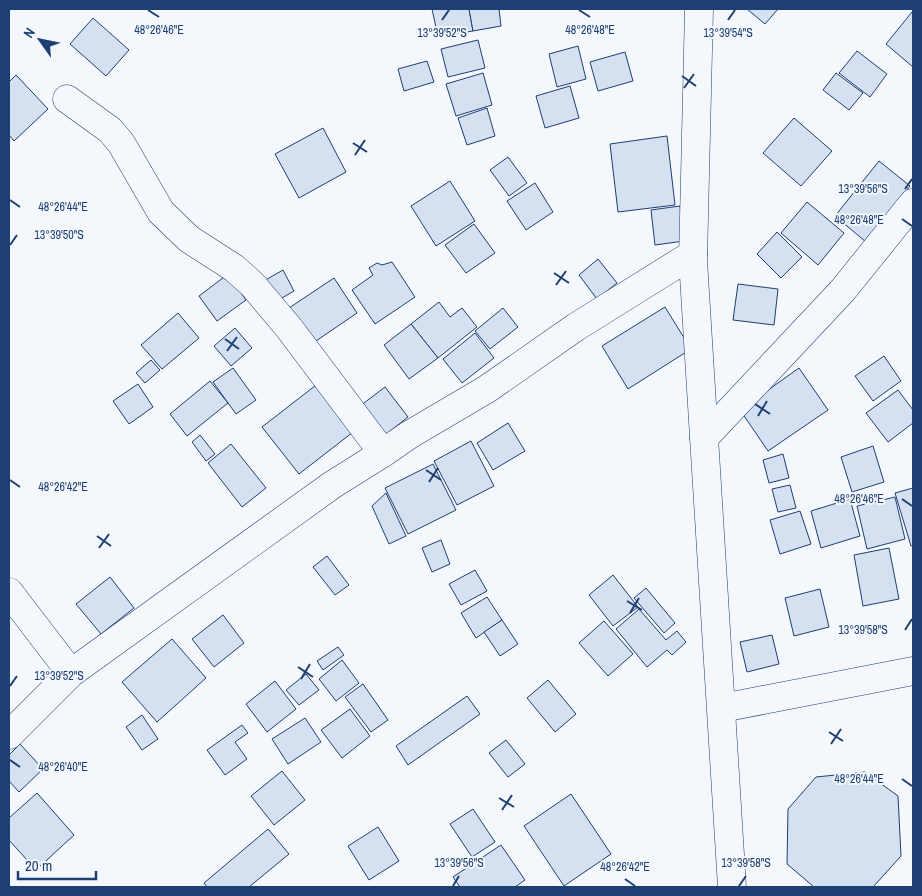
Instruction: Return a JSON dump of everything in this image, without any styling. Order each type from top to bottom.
[{"type":"street","points":[[699,9],[693,254],[732,887]]},
{"type":"street","points":[[67,99],[110,130],[121,143],[161,212],[190,239],[234,268],[252,284],[289,328],[384,453]]},
{"type":"street","points":[[704,438],[843,290],[913,203]]},
{"type":"street","points":[[9,735],[71,673],[332,485],[409,435],[487,389],[576,328],[693,254]]},
{"type":"street","points":[[9,592],[71,673]]},
{"type":"street","points":[[722,708],[913,671]]},
{"type":"building","points":[[432,9],[469,9],[473,31],[438,37]]},
{"type":"building","points":[[469,9],[499,9],[501,26],[473,31]]},
{"type":"building","points":[[747,9],[778,9],[765,24]]},
{"type":"building","points":[[913,13],[913,67],[886,44]]},
{"type":"building","points":[[93,18],[129,50],[106,76],[70,44]]},
{"type":"building","points":[[478,40],[485,68],[448,77],[441,49]]},
{"type":"building","points":[[578,46],[586,79],[557,87],[549,54]]},
{"type":"building","points":[[857,51],[887,74],[870,97],[839,73]]},
{"type":"building","points":[[625,52],[633,81],[598,91],[590,62]]},
{"type":"building","points":[[427,61],[434,82],[404,91],[398,69]]},
{"type":"building","points":[[483,73],[492,105],[456,116],[446,84]]},
{"type":"building","points":[[836,73],[863,93],[849,110],[823,90]]},
{"type":"building","points":[[16,75],[48,109],[14,141],[9,135],[9,82]]},
{"type":"building","points":[[570,86],[579,118],[545,128],[536,96]]},
{"type":"building","points":[[487,108],[495,136],[467,145],[458,118]]},
{"type":"building","points":[[794,118],[832,151],[801,186],[763,153]]},
{"type":"building","points":[[323,128],[346,172],[299,198],[275,154]]},
{"type":"building","points":[[667,136],[675,205],[618,212],[610,144]]},
{"type":"building","points":[[508,157],[527,183],[509,196],[490,170]]},
{"type":"building","points":[[879,161],[910,186],[866,242],[835,216]]},
{"type":"building","points":[[450,181],[475,221],[436,246],[411,206]]},
{"type":"building","points":[[535,183],[553,212],[526,230],[507,201]]},
{"type":"building","points":[[807,202],[844,233],[818,265],[781,233]]},
{"type":"building","points":[[680,206],[684,241],[655,245],[651,210]]},
{"type":"building","points":[[474,224],[495,253],[466,273],[445,245]]},
{"type":"building","points":[[777,232],[802,257],[781,278],[757,254]]},
{"type":"building","points":[[598,259],[617,283],[597,299],[579,275]]},
{"type":"building","points":[[392,262],[415,297],[375,324],[352,290],[373,275],[369,268],[377,263],[382,265]]},
{"type":"building","points":[[283,270],[294,291],[273,303],[262,282]]},
{"type":"building","points":[[228,274],[246,300],[217,321],[199,296]]},
{"type":"building","points":[[334,278],[357,313],[313,343],[289,308]]},
{"type":"building","points":[[738,284],[778,289],[774,325],[733,320]]},
{"type":"building","points":[[439,302],[450,317],[462,308],[477,327],[438,358],[411,324]]},
{"type":"building","points":[[665,307],[691,349],[628,389],[602,346]]},
{"type":"building","points":[[503,308],[518,327],[490,349],[475,331]]},
{"type":"building","points":[[178,313],[199,338],[162,369],[141,345]]},
{"type":"building","points":[[411,324],[438,358],[409,379],[384,345]]},
{"type":"building","points":[[235,328],[252,348],[231,366],[214,346]]},
{"type":"building","points":[[475,333],[494,358],[462,383],[443,359]]},
{"type":"building","points":[[884,356],[901,381],[873,401],[855,376]]},
{"type":"building","points":[[151,360],[160,370],[145,383],[136,373]]},
{"type":"building","points":[[233,368],[256,400],[236,414],[213,382]]},
{"type":"building","points":[[799,368],[828,410],[768,451],[740,410]]},
{"type":"building","points":[[210,381],[228,403],[187,436],[170,414]]},
{"type":"building","points":[[320,382],[357,429],[299,474],[262,427]]},
{"type":"building","points":[[138,384],[153,407],[129,424],[113,401]]},
{"type":"building","points":[[385,387],[408,417],[384,436],[360,406]]},
{"type":"building","points":[[898,390],[913,410],[913,423],[888,442],[866,413]]},
{"type":"building","points":[[508,423],[525,451],[493,470],[477,443]]},
{"type":"building","points":[[200,435],[215,454],[206,461],[192,442]]},
{"type":"building","points":[[471,441],[494,486],[457,505],[434,461]]},
{"type":"building","points":[[231,444],[266,488],[242,507],[208,463]]},
{"type":"building","points":[[873,446],[884,482],[852,492],[841,457]]},
{"type":"building","points":[[783,454],[789,478],[769,483],[763,460]]},
{"type":"building","points":[[433,464],[456,510],[408,534],[385,488]]},
{"type":"building","points":[[790,485],[796,508],[778,512],[772,489]]},
{"type":"building","points":[[913,488],[913,545],[911,546],[895,493]]},
{"type":"building","points":[[386,493],[406,536],[389,544],[372,506]]},
{"type":"building","points":[[895,497],[905,539],[867,549],[857,506]]},
{"type":"building","points":[[850,499],[860,536],[821,548],[811,511]]},
{"type":"building","points":[[800,511],[811,544],[780,554],[770,520]]},
{"type":"building","points":[[441,540],[450,564],[432,572],[422,548]]},
{"type":"building","points":[[889,548],[899,599],[863,606],[854,555]]},
{"type":"building","points":[[327,556],[349,585],[335,595],[313,567]]},
{"type":"building","points":[[475,570],[487,591],[461,605],[449,584]]},
{"type":"building","points":[[613,575],[638,607],[613,626],[589,595]]},
{"type":"building","points":[[110,577],[134,608],[101,634],[76,604]]},
{"type":"building","points":[[646,588],[675,623],[664,633],[634,598]]},
{"type":"building","points":[[820,589],[829,627],[794,636],[785,598]]},
{"type":"building","points":[[487,597],[502,620],[476,638],[461,613]]},
{"type":"building","points":[[639,609],[666,640],[677,631],[686,642],[672,655],[667,650],[647,667],[616,629]]},
{"type":"building","points":[[223,615],[244,643],[214,667],[192,639]]},
{"type":"building","points":[[502,620],[518,644],[500,656],[484,632]]},
{"type":"building","points":[[604,621],[633,654],[608,676],[579,643]]},
{"type":"building","points":[[772,635],[779,664],[747,672],[740,642]]},
{"type":"building","points":[[172,639],[206,678],[157,722],[122,682]]},
{"type":"building","points":[[338,647],[344,655],[323,670],[317,661]]},
{"type":"building","points":[[342,660],[359,683],[336,701],[319,679]]},
{"type":"building","points":[[306,674],[319,690],[299,705],[286,690]]},
{"type":"building","points":[[548,680],[576,714],[555,732],[527,698]]},
{"type":"building","points":[[275,681],[296,709],[267,732],[246,704]]},
{"type":"building","points":[[363,684],[388,720],[371,732],[345,697]]},
{"type":"building","points":[[467,696],[480,714],[408,765],[396,746]]},
{"type":"building","points":[[350,709],[370,736],[342,758],[321,730]]},
{"type":"building","points":[[142,715],[158,739],[142,750],[126,727]]},
{"type":"building","points":[[305,718],[321,742],[288,764],[272,739]]},
{"type":"building","points":[[242,725],[248,733],[235,742],[247,759],[225,775],[207,750]]},
{"type":"building","points":[[506,740],[525,764],[508,777],[489,753]]},
{"type":"building","points":[[20,744],[43,769],[19,792],[9,781],[9,755]]},
{"type":"building","points":[[282,771],[305,800],[274,825],[251,796]]},
{"type":"building","points":[[865,772],[898,796],[901,856],[873,887],[814,887],[787,864],[788,809],[816,777]]},
{"type":"building","points":[[37,793],[74,835],[36,870],[9,840],[9,818]]},
{"type":"building","points":[[571,794],[611,854],[564,886],[524,826]]},
{"type":"building","points":[[473,809],[495,842],[472,857],[450,824]]},
{"type":"building","points":[[378,827],[399,861],[369,880],[348,846]]},
{"type":"building","points":[[268,829],[289,854],[249,887],[207,887],[204,883]]},
{"type":"building","points":[[501,845],[525,880],[515,887],[460,887],[453,877]]}]
